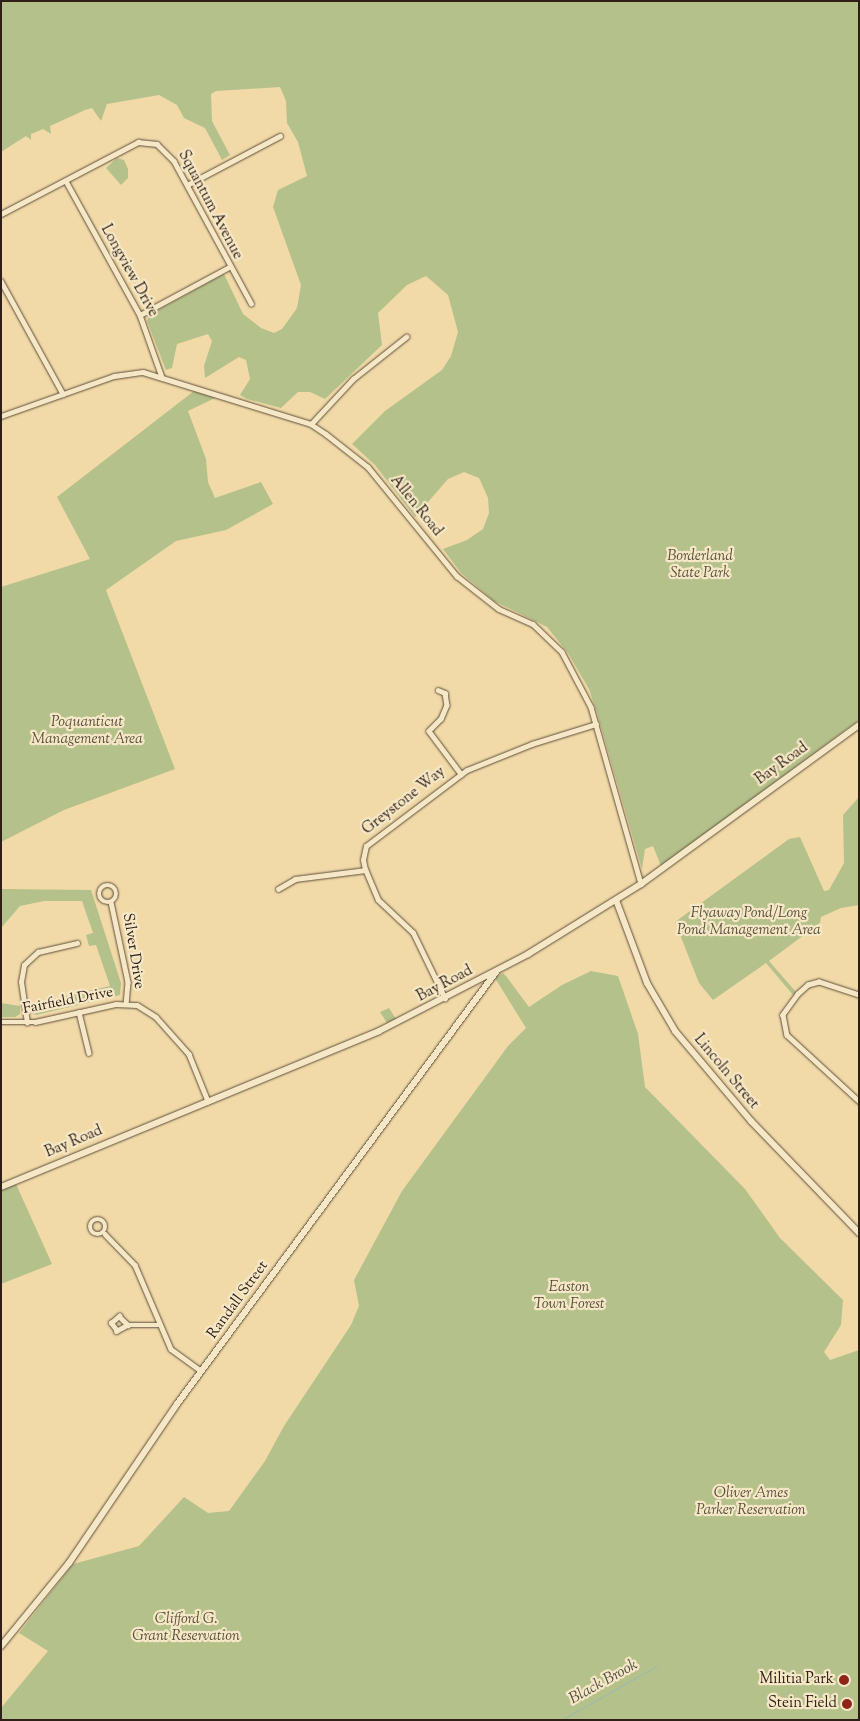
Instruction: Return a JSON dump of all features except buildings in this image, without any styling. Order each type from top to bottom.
[{"type":"street","points":[[187,185],[280,136]]},
{"type":"street","name":"Squantum Avenue","points":[[1,214],[121,150],[146,141],[166,150],[187,185],[229,267],[251,303]]},
{"type":"street","name":"Longview Drive","points":[[66,181],[140,315],[162,377]]},
{"type":"street","points":[[140,315],[229,267]]},
{"type":"street","points":[[1,281],[63,394]]},
{"type":"street","points":[[311,424],[353,379],[406,337]]},
{"type":"street","name":"Allen Road","points":[[1,416],[126,373],[143,372],[311,424],[368,467],[457,576],[499,609],[533,624],[549,636],[587,696],[641,884]]},
{"type":"street","points":[[438,690],[445,694],[447,705],[441,719],[429,732],[460,774]]},
{"type":"street","name":"Greystone Way","points":[[445,999],[413,933],[390,914],[378,900],[365,870],[364,852],[372,839],[460,774],[532,744],[596,724]]},
{"type":"street","name":"Bay Road","points":[[1,1187],[379,1031],[445,999],[549,943],[641,884],[859,725]]},
{"type":"street","points":[[278,889],[295,879],[365,870]]},
{"type":"street","name":"Lincoln Street","points":[[616,900],[647,983],[675,1031],[751,1121],[858,1232]]},
{"type":"street","name":"Silver Drive","points":[[111,902],[128,982],[126,1003]]},
{"type":"street","points":[[27,1022],[21,982],[24,965],[38,952],[77,943]]},
{"type":"street","name":"Randall Street","points":[[1,1646],[69,1563],[202,1371],[497,970]]},
{"type":"street","points":[[859,995],[819,982],[808,985],[798,994],[783,1016],[787,1034],[859,1101]]},
{"type":"street","name":"Fairfield Drive","points":[[1,1022],[27,1022],[126,1003],[137,1005],[152,1013],[183,1047],[193,1062],[208,1101]]},
{"type":"street","points":[[79,1012],[89,1053]]},
{"type":"street","points":[[105,1234],[135,1265],[171,1349],[202,1371]]},
{"type":"street","points":[[128,1325],[160,1325]]},
{"type":"green space","name":"Borderland State Park","points":[[1,1],[859,1],[859,720],[661,866],[653,846],[645,849],[642,869],[589,689],[568,653],[547,627],[494,601],[461,573],[443,549],[467,540],[483,529],[489,513],[488,498],[479,478],[464,472],[448,479],[415,517],[375,465],[352,444],[385,411],[442,370],[451,356],[458,332],[448,295],[426,276],[407,285],[378,313],[382,345],[325,399],[310,392],[298,392],[281,408],[247,399],[240,395],[250,379],[246,360],[239,357],[205,378],[204,366],[212,341],[208,334],[177,344],[172,368],[166,370],[147,321],[149,315],[224,274],[243,314],[261,328],[274,333],[282,329],[297,308],[301,285],[273,207],[278,190],[307,176],[298,142],[287,123],[286,101],[280,87],[216,91],[211,94],[212,121],[230,155],[222,160],[205,128],[184,118],[177,105],[159,95],[107,104],[101,121],[92,108],[85,110],[50,126],[51,134],[43,129],[31,134],[31,140],[26,136],[1,152]]},
{"type":"green space","points":[[117,158],[124,160],[128,169],[128,178],[121,185],[106,168]]},
{"type":"green space","name":"Poquanticut Management Area","points":[[194,391],[215,398],[188,411],[206,459],[208,482],[215,498],[261,482],[273,504],[226,530],[176,541],[106,590],[175,769],[64,810],[1,842],[1,587],[90,559],[57,497]]},
{"type":"green space","name":"Flyaway Pond/Long Pond Management Area","points":[[859,797],[859,905],[841,908],[821,917],[820,923],[769,961],[796,992],[793,995],[766,963],[713,1000],[699,983],[675,922],[789,839],[800,837],[824,891],[829,890],[844,863],[843,815]]},
{"type":"green space","points":[[1,889],[91,890],[121,983],[120,995],[36,1015],[30,1013],[27,1005],[110,986],[96,945],[89,946],[86,935],[93,933],[82,901],[44,901],[20,906],[1,928]]},
{"type":"green space","points":[[591,971],[618,976],[638,1034],[645,1087],[745,1189],[780,1238],[843,1300],[841,1325],[824,1352],[830,1360],[859,1350],[859,1720],[1,1720],[1,1708],[48,1651],[19,1633],[73,1564],[139,1546],[184,1497],[208,1513],[229,1511],[265,1461],[284,1426],[351,1325],[359,1306],[354,1280],[402,1191],[508,1046],[526,1028],[495,978],[503,973],[529,1007],[562,985]]},
{"type":"green space","points":[[1,1003],[20,1006],[20,1014],[15,1017],[1,1017]]},
{"type":"green space","points":[[389,1008],[396,1019],[387,1023],[380,1012]]},
{"type":"green space","points":[[16,1184],[52,1264],[1,1284],[1,1190]]},
{"type":"waterway","name":"Black Brook","points":[[561,1720],[657,1666]]},
{"type":"place","name":"Militia Park","points":[[844,1680]]},
{"type":"place","name":"Stein Field","points":[[847,1704]]},
{"type":"park label","name":"Easton Town Forest","points":[[569,1296]]},
{"type":"park label","name":"Oliver Ames Parker Reservation","points":[[751,1502]]},
{"type":"park label","name":"Clifford G. Grant Reservation","points":[[186,1628]]}]
